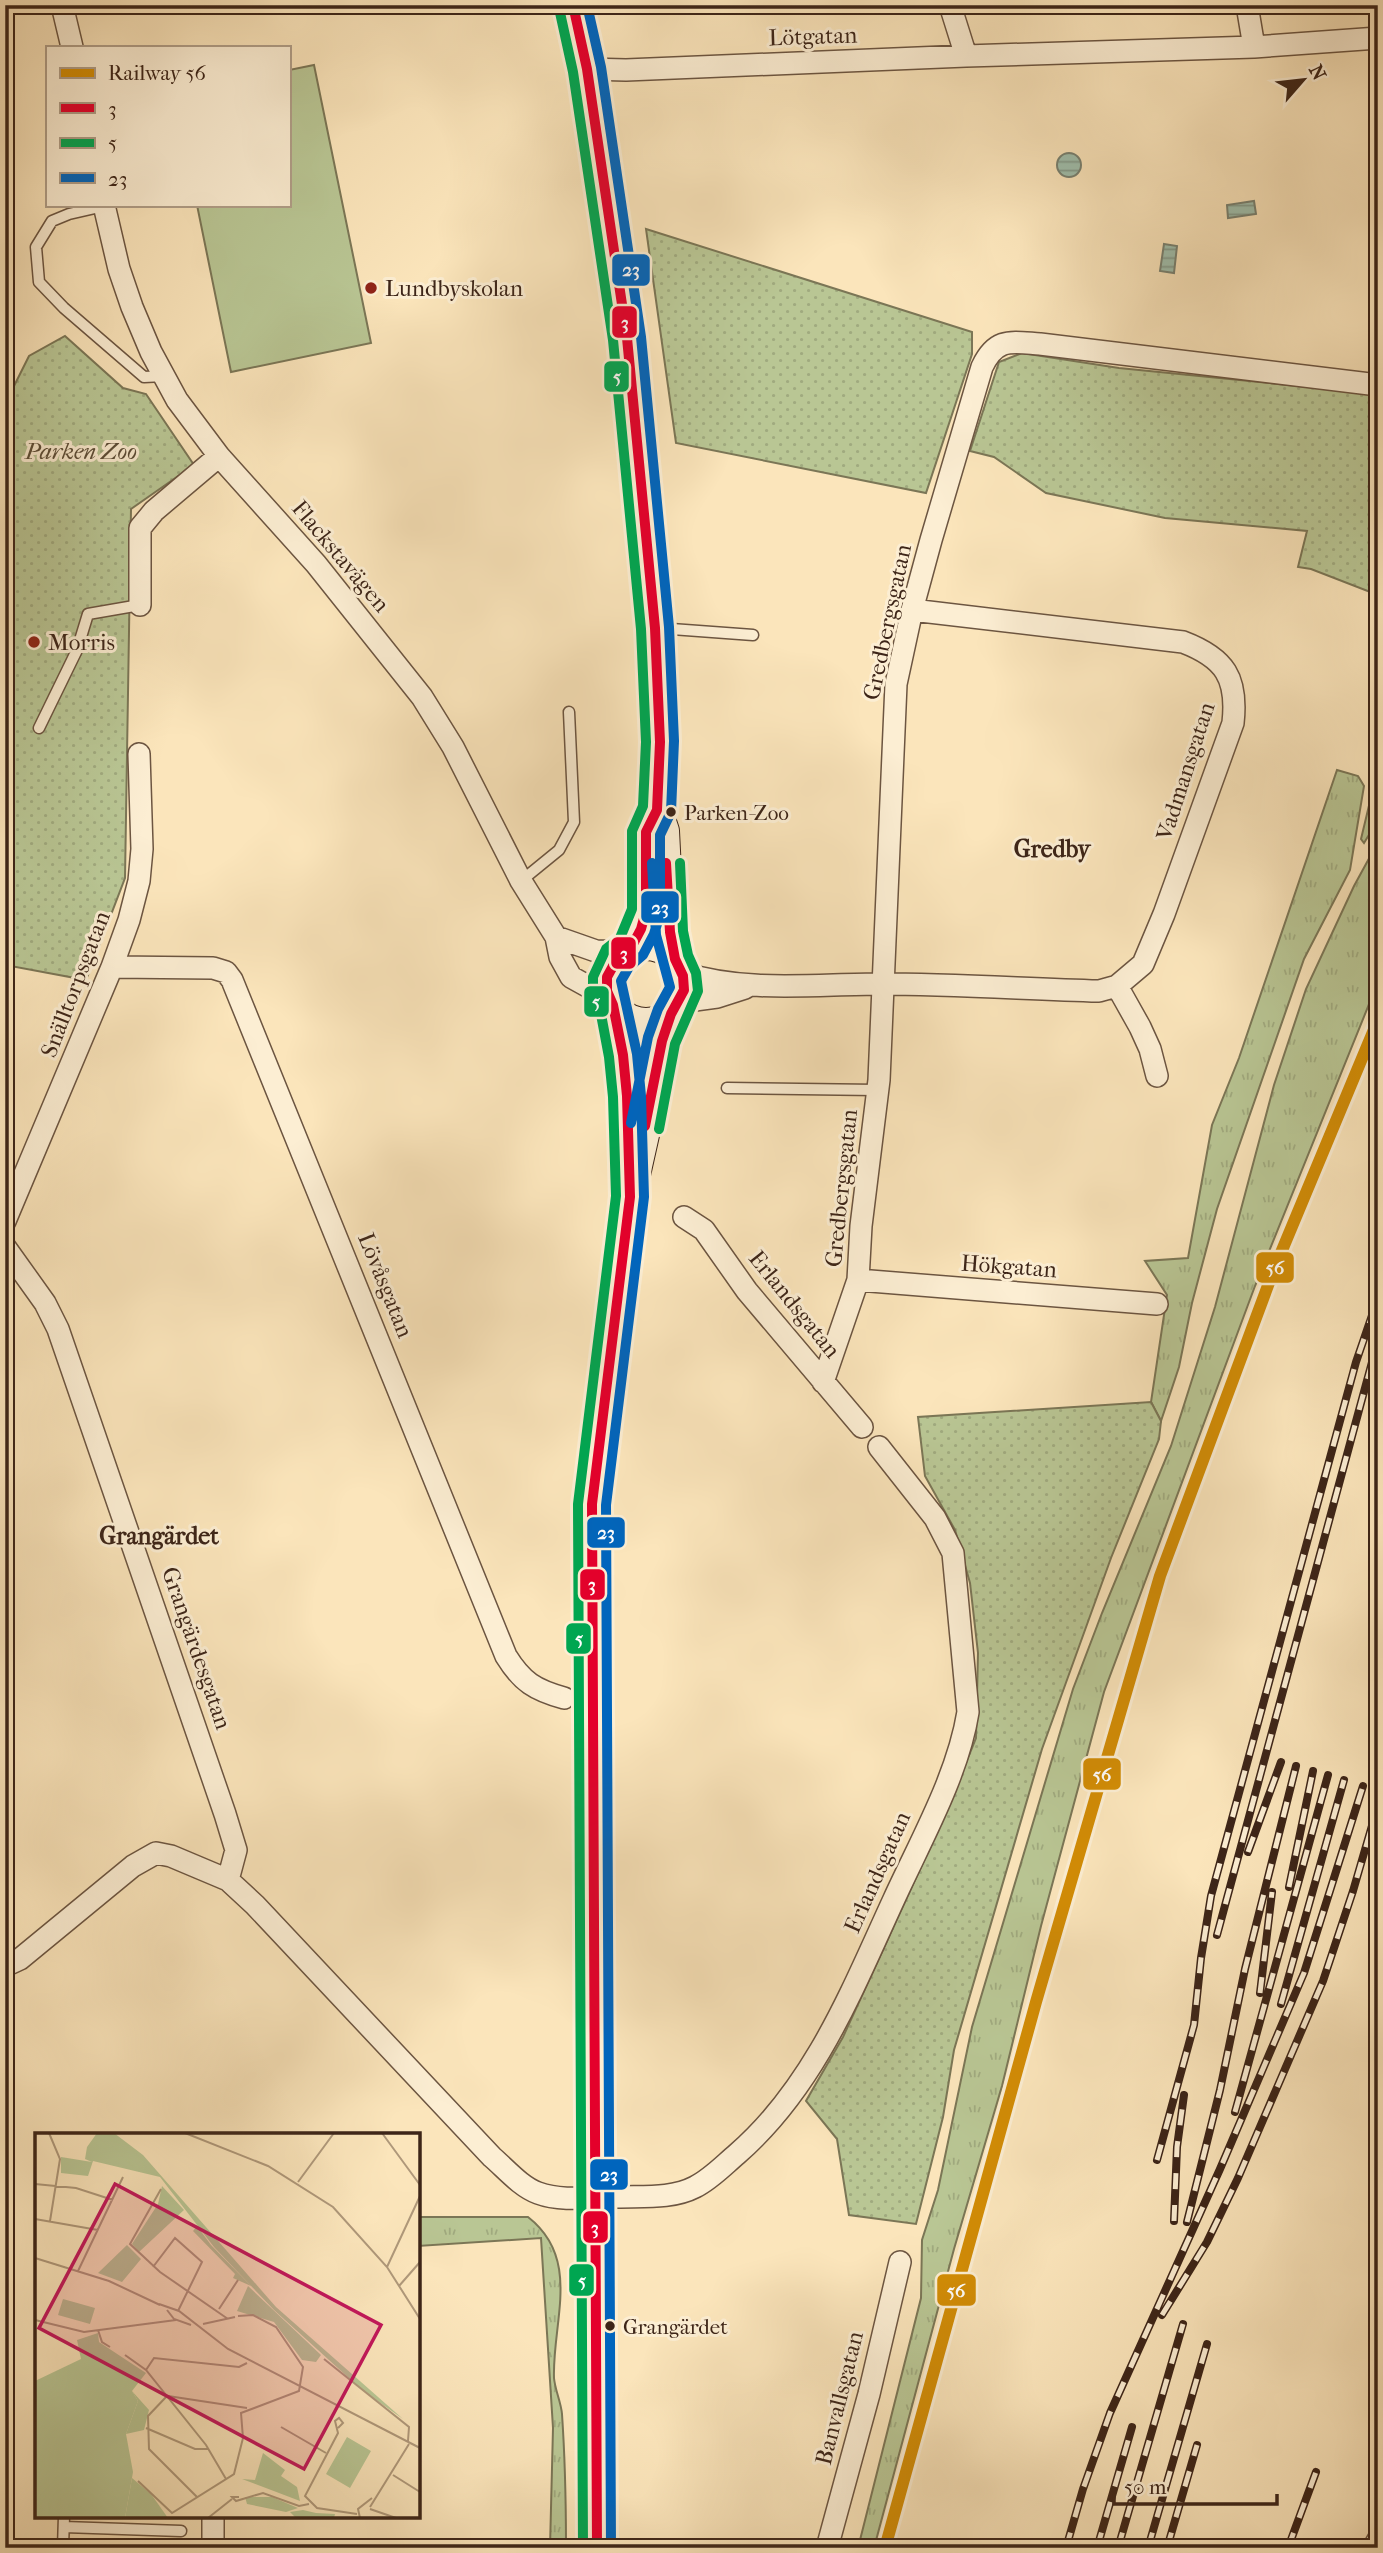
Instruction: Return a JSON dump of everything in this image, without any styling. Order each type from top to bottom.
[{"type":"street","points":[[62,5],[72,46]]},
{"type":"street","points":[[573,5],[587,69],[627,338],[655,628],[660,742],[657,810],[664,831],[668,911],[677,986],[663,1037],[630,1197],[593,1504],[597,2548]]},
{"type":"street","points":[[950,5],[966,56]]},
{"type":"street","points":[[1247,5],[1254,47]]},
{"type":"street","name":"Lötgatan","points":[[587,69],[626,71],[1254,47],[1378,38]]},
{"type":"street","name":"Flackstavägen","points":[[104,206],[118,269],[127,295],[151,352],[177,400],[219,456],[316,564],[422,697],[453,747],[520,881],[556,937],[560,957],[571,977],[611,1001]]},
{"type":"street","name":"Gredbergsgatan","points":[[824,1382],[858,1280],[861,1226],[877,1090],[896,684],[912,610],[982,367],[989,352],[1012,342],[1040,344],[1378,385]]},
{"type":"street","points":[[141,605],[140,528],[154,511],[219,456]]},
{"type":"street","name":"Vadmansgatan","points":[[912,610],[1183,642],[1203,650],[1219,661],[1236,697],[1233,723],[1152,944],[1143,964],[1118,986]]},
{"type":"street","name":"Snälltorpsgatan","points":[[5,1222],[112,967],[129,920],[139,881],[142,849],[139,754]]},
{"type":"street","points":[[630,1197],[623,1055],[607,977],[618,957],[628,950],[641,929],[646,911],[646,832],[657,810]]},
{"type":"street","points":[[556,937],[596,951],[653,946],[666,951],[677,986],[660,1020],[640,1023],[623,1016],[611,1001]]},
{"type":"street","name":"Lövåsgatan","points":[[112,967],[213,968],[226,972],[232,980],[506,1656],[519,1676],[542,1692],[564,1698]]},
{"type":"street","points":[[677,986],[717,996],[753,986],[882,984],[1100,991],[1118,986],[1145,1038],[1157,1076]]},
{"type":"street","name":"Erlandsgatan","points":[[684,1217],[704,1230],[747,1291],[862,1427]]},
{"type":"street","name":"Grangärdesgatan","points":[[5,1247],[45,1303],[63,1342],[225,1814],[236,1850],[228,1880]]},
{"type":"street","name":"Hökgatan","points":[[858,1280],[1157,1304]]},
{"type":"street","name":"Erlandsgatan","points":[[597,2197],[673,2194],[696,2187],[719,2171],[756,2138],[796,2090],[823,2050],[951,1774],[965,1735],[968,1712],[953,1553],[935,1518],[879,1447]]},
{"type":"street","points":[[5,1966],[20,1959],[133,1866],[156,1853],[171,1856],[228,1880],[255,1905],[492,2157],[521,2182],[537,2193],[564,2198],[597,2197]]},
{"type":"street","name":"Banvallsgatan","points":[[827,2548],[869,2394],[900,2262]]},
{"type":"street","points":[[212,2548],[213,2518]]},
{"type":"lane","points":[[100,206],[69,214],[52,222],[36,247],[39,282],[64,308],[144,377],[164,376]]},
{"type":"lane","points":[[39,727],[77,650],[88,614],[141,605]]},
{"type":"lane","points":[[655,628],[753,635]]},
{"type":"lane","points":[[520,881],[559,850],[574,822],[569,712]]},
{"type":"lane","points":[[727,1088],[877,1090]]},
{"type":"lane","points":[[64,2548],[64,2522],[181,2531]]},
{"type":"lane","points":[[1367,2548],[1378,2529]]},
{"type":"green space","points":[[314,65],[371,343],[231,372],[197,206],[290,206],[290,70]]},
{"type":"green space","points":[[646,229],[972,332],[972,354],[926,493],[676,443]]},
{"type":"green space","name":"Parken Zoo","points":[[65,336],[123,388],[146,394],[194,465],[131,509],[125,878],[86,980],[5,965],[5,404],[29,356]]},
{"type":"green space","points":[[1022,353],[1119,368],[1378,394],[1378,595],[1311,569],[1298,567],[1307,531],[1165,518],[1046,493],[994,457],[970,451],[999,362]]},
{"type":"green space","points":[[1337,770],[1358,776],[1364,786],[1350,870],[1304,959],[1217,1209],[1192,1303],[1179,1367],[1161,1421],[1151,1402],[1167,1295],[1145,1261],[1188,1258],[1212,1125],[1239,1058]]},
{"type":"green space","points":[[1377,772],[1378,820],[1364,843],[1361,839]]},
{"type":"green space","points":[[1378,842],[1378,982],[1255,1286],[1104,1692],[1041,1926],[1002,2086],[954,2249],[874,2548],[858,2548],[921,2298],[922,2240],[938,2190],[972,2027],[1073,1689],[1171,1446],[1215,1307],[1274,1085],[1306,989],[1354,886]]},
{"type":"green space","points":[[1151,1402],[1161,1421],[1159,1439],[1111,1558],[1042,1749],[954,2050],[943,2117],[916,2224],[849,2215],[837,2139],[806,2101],[843,2037],[944,1817],[976,1738],[978,1653],[970,1583],[955,1530],[925,1476],[918,1417]]},
{"type":"green space","points":[[420,2217],[528,2217],[545,2234],[555,2252],[560,2292],[554,2378],[562,2414],[566,2548],[550,2548],[553,2428],[541,2238],[420,2246]]},
{"type":"shaded area","points":[[1069,153],[1078,156],[1081,165],[1078,174],[1069,177],[1060,174],[1057,165],[1060,156]]},
{"type":"shaded area","points":[[1254,201],[1256,214],[1228,218],[1227,205]]},
{"type":"shaded area","points":[[1164,244],[1177,246],[1174,273],[1160,271]]},
{"type":"railway","points":[[1157,2160],[1194,2025],[1211,1896],[1356,1362],[1378,1298]]},
{"type":"railway","points":[[1217,1935],[1378,1340]]},
{"type":"railway","points":[[1248,1852],[1281,1762]]},
{"type":"railway","points":[[1187,2222],[1220,2090],[1245,1969],[1296,1766]]},
{"type":"railway","points":[[1289,1887],[1313,1771]]},
{"type":"railway","points":[[1235,2112],[1328,1775]]},
{"type":"railway","points":[[1281,2004],[1344,1780]]},
{"type":"railway","points":[[1066,2548],[1083,2489],[1110,2413],[1220,2169],[1304,1973],[1363,1786]]},
{"type":"railway","points":[[1162,2315],[1207,2242],[1238,2178],[1323,1981],[1378,1805]]},
{"type":"railway","points":[[1260,1993],[1272,1892]]},
{"type":"railway","points":[[1174,2221],[1177,2147],[1184,2095]]},
{"type":"railway","points":[[1118,2548],[1183,2324]]},
{"type":"railway","points":[[1148,2548],[1207,2344]]},
{"type":"railway","points":[[1097,2548],[1132,2427]]},
{"type":"railway","points":[[1167,2548],[1197,2445]]},
{"type":"railway","points":[[1288,2548],[1316,2472]]},
{"type":"rail line","name":"56","points":[[885,2548],[1036,2002],[1160,1576],[1273,1272],[1378,1020]]},
{"type":"transit line","name":"3","points":[[573,5],[587,69],[627,338],[655,628],[660,742],[657,810],[646,832],[646,911],[641,929],[631,948],[618,957],[607,977],[607,991],[613,1005],[623,1055],[630,1197],[592,1504],[597,2548]]},
{"type":"transit line","name":"23","points":[[587,5],[601,67],[641,337],[669,627],[674,741],[671,812],[660,835],[660,914],[654,934],[643,955],[629,967],[621,981],[637,1054],[644,1197],[606,1505],[611,2548]]},
{"type":"transit line","name":"5","points":[[559,8],[573,72],[613,340],[641,629],[646,742],[643,806],[632,831],[632,909],[620,938],[606,949],[593,977],[593,994],[600,1009],[609,1057],[616,1196],[578,1504],[583,2548]]},
{"type":"transit line","name":"23","points":[[631,1123],[648,1037],[658,1009],[670,987],[656,935],[652,863]]},
{"type":"transit line","name":"3","points":[[645,1126],[662,1041],[671,1014],[684,990],[683,976],[675,959],[670,932],[666,863]]},
{"type":"transit line","name":"5","points":[[659,1129],[675,1044],[698,991],[696,973],[688,955],[683,931],[680,863]]},
{"type":"place","name":"Lundbyskolan","points":[[371,288]]},
{"type":"place","name":"Morris","points":[[34,642]]},
{"type":"place","name":"Parken-Zoo","points":[[671,812]]},
{"type":"place","name":"Grangärdet","points":[[610,2326]]},
{"type":"district","name":"Gredby","points":[[1052,849]]},
{"type":"district","name":"Grangärdet","points":[[159,1536]]}]
